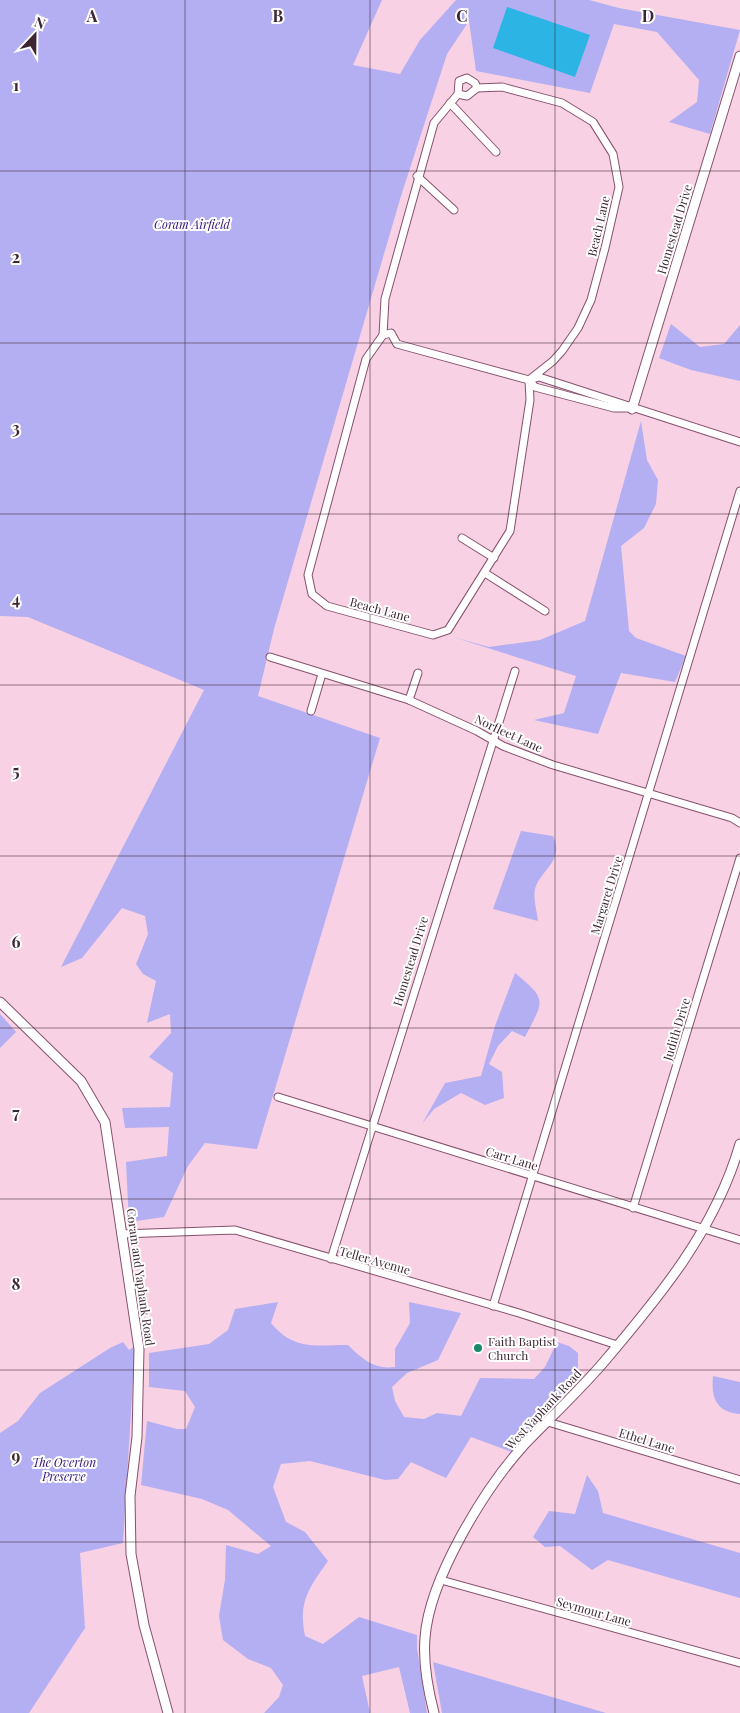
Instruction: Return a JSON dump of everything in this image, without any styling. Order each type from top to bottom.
[{"type":"street","name":"Homestead Drive","points":[[632,409],[740,56]]},
{"type":"street","name":"Beach Lane","points":[[458,94],[467,96],[477,88],[502,87],[562,103],[593,122],[613,154],[619,187],[605,248],[590,300],[578,328],[553,361],[529,380],[530,400],[510,531],[448,630],[433,635],[327,606],[312,594],[308,575],[366,359],[383,335],[385,299],[417,176],[434,123],[458,94],[459,82],[463,78],[472,80],[477,88]]},
{"type":"street","points":[[450,103],[496,152]]},
{"type":"street","points":[[417,176],[454,210]]},
{"type":"street","points":[[383,335],[391,333],[397,344],[529,380],[539,377],[602,396],[632,409],[740,442]]},
{"type":"street","name":"Margaret Drive","points":[[494,1306],[740,491]]},
{"type":"street","points":[[462,538],[494,558]]},
{"type":"street","points":[[485,573],[545,611]]},
{"type":"street","name":"Norfleet Lane","points":[[270,658],[409,700],[477,731],[491,740],[553,765],[740,822]]},
{"type":"street","name":"Homestead Drive","points":[[331,1259],[491,740],[515,671]]},
{"type":"street","points":[[409,700],[418,673]]},
{"type":"street","points":[[311,711],[322,674]]},
{"type":"street","name":"Judith Drive","points":[[633,1208],[740,858]]},
{"type":"street","name":"Coram and Yaphank Road","points":[[0,1002],[81,1081],[105,1122],[139,1349],[137,1437],[130,1496],[132,1554],[144,1625],[168,1713]]},
{"type":"street","name":"Carr Lane","points":[[278,1097],[740,1240]]},
{"type":"street","name":"West Yaphank Road","points":[[434,1713],[427,1672],[425,1639],[429,1614],[441,1580],[478,1508],[507,1466],[617,1345],[680,1268],[705,1229],[734,1164],[740,1144]]},
{"type":"street","name":"Teller Avenue","points":[[121,1234],[235,1230],[494,1306],[617,1345]]},
{"type":"street","name":"Ethel Lane","points":[[548,1422],[740,1480]]},
{"type":"street","name":"Seymour Lane","points":[[441,1580],[740,1663]]},
{"type":"green space","name":"Coram Airfield","points":[[0,0],[382,0],[353,65],[400,74],[420,40],[456,0],[589,0],[619,8],[740,30],[710,134],[669,122],[697,102],[699,80],[657,32],[614,24],[590,93],[476,71],[469,21],[447,54],[401,196],[274,629],[258,696],[380,738],[257,1149],[205,1143],[188,1166],[164,1217],[129,1222],[126,1162],[167,1156],[169,1127],[125,1128],[122,1108],[170,1107],[173,1073],[149,1057],[171,1033],[170,1014],[147,1023],[156,981],[143,974],[136,964],[148,934],[145,916],[122,908],[82,958],[61,967],[204,690],[28,617],[0,616]]},
{"type":"green space","points":[[671,324],[700,347],[724,344],[740,325],[740,381],[691,370],[659,358]]},
{"type":"green space","points":[[641,421],[647,460],[658,480],[656,504],[644,528],[621,546],[629,631],[636,638],[686,656],[675,682],[621,673],[598,734],[534,720],[564,713],[576,676],[453,637],[489,647],[540,640],[585,621]]},
{"type":"green space","points":[[521,831],[553,836],[556,845],[554,859],[535,889],[538,921],[493,909]]},
{"type":"green space","points":[[515,973],[533,989],[540,1001],[539,1008],[525,1037],[512,1031],[498,1046],[489,1064],[502,1072],[504,1098],[485,1105],[461,1093],[434,1109],[422,1124],[445,1083],[481,1076],[495,1026]]},
{"type":"green space","points":[[0,1014],[16,1032],[0,1048]]},
{"type":"green space","points":[[278,1302],[271,1323],[288,1338],[306,1344],[348,1345],[358,1355],[381,1367],[395,1367],[395,1349],[410,1323],[409,1302],[461,1313],[438,1360],[407,1373],[392,1387],[395,1401],[404,1417],[424,1419],[437,1413],[461,1416],[480,1378],[534,1379],[545,1367],[557,1342],[569,1346],[578,1353],[578,1368],[571,1388],[512,1452],[471,1437],[446,1478],[411,1462],[398,1479],[385,1480],[310,1461],[281,1464],[273,1487],[286,1522],[305,1532],[328,1561],[315,1579],[304,1604],[303,1624],[305,1636],[323,1644],[359,1617],[417,1635],[417,1648],[427,1713],[410,1713],[399,1667],[362,1676],[370,1713],[264,1713],[279,1697],[283,1685],[271,1668],[248,1659],[223,1640],[219,1616],[225,1580],[226,1545],[258,1554],[271,1546],[228,1510],[202,1499],[141,1485],[147,1421],[177,1429],[186,1429],[195,1407],[185,1391],[149,1387],[149,1353],[209,1344],[228,1330],[235,1309]]},
{"type":"green space","name":"The Overton Preserve","points":[[123,1342],[129,1350],[135,1346],[123,1543],[80,1553],[85,1628],[29,1713],[0,1713],[0,1433],[18,1421],[40,1393],[110,1348]]},
{"type":"green space","points":[[713,1376],[740,1382],[740,1414],[732,1413],[720,1407],[714,1397]]},
{"type":"green space","points":[[587,1475],[598,1491],[603,1513],[740,1553],[740,1598],[608,1560],[592,1570],[560,1546],[545,1547],[533,1537],[549,1511],[575,1514]]},
{"type":"green space","points":[[433,1662],[606,1713],[442,1713]]},
{"type":"water","points":[[507,7],[590,35],[575,77],[493,48]]},
{"type":"place","name":"Faith Baptist Church","points":[[478,1348]]}]
